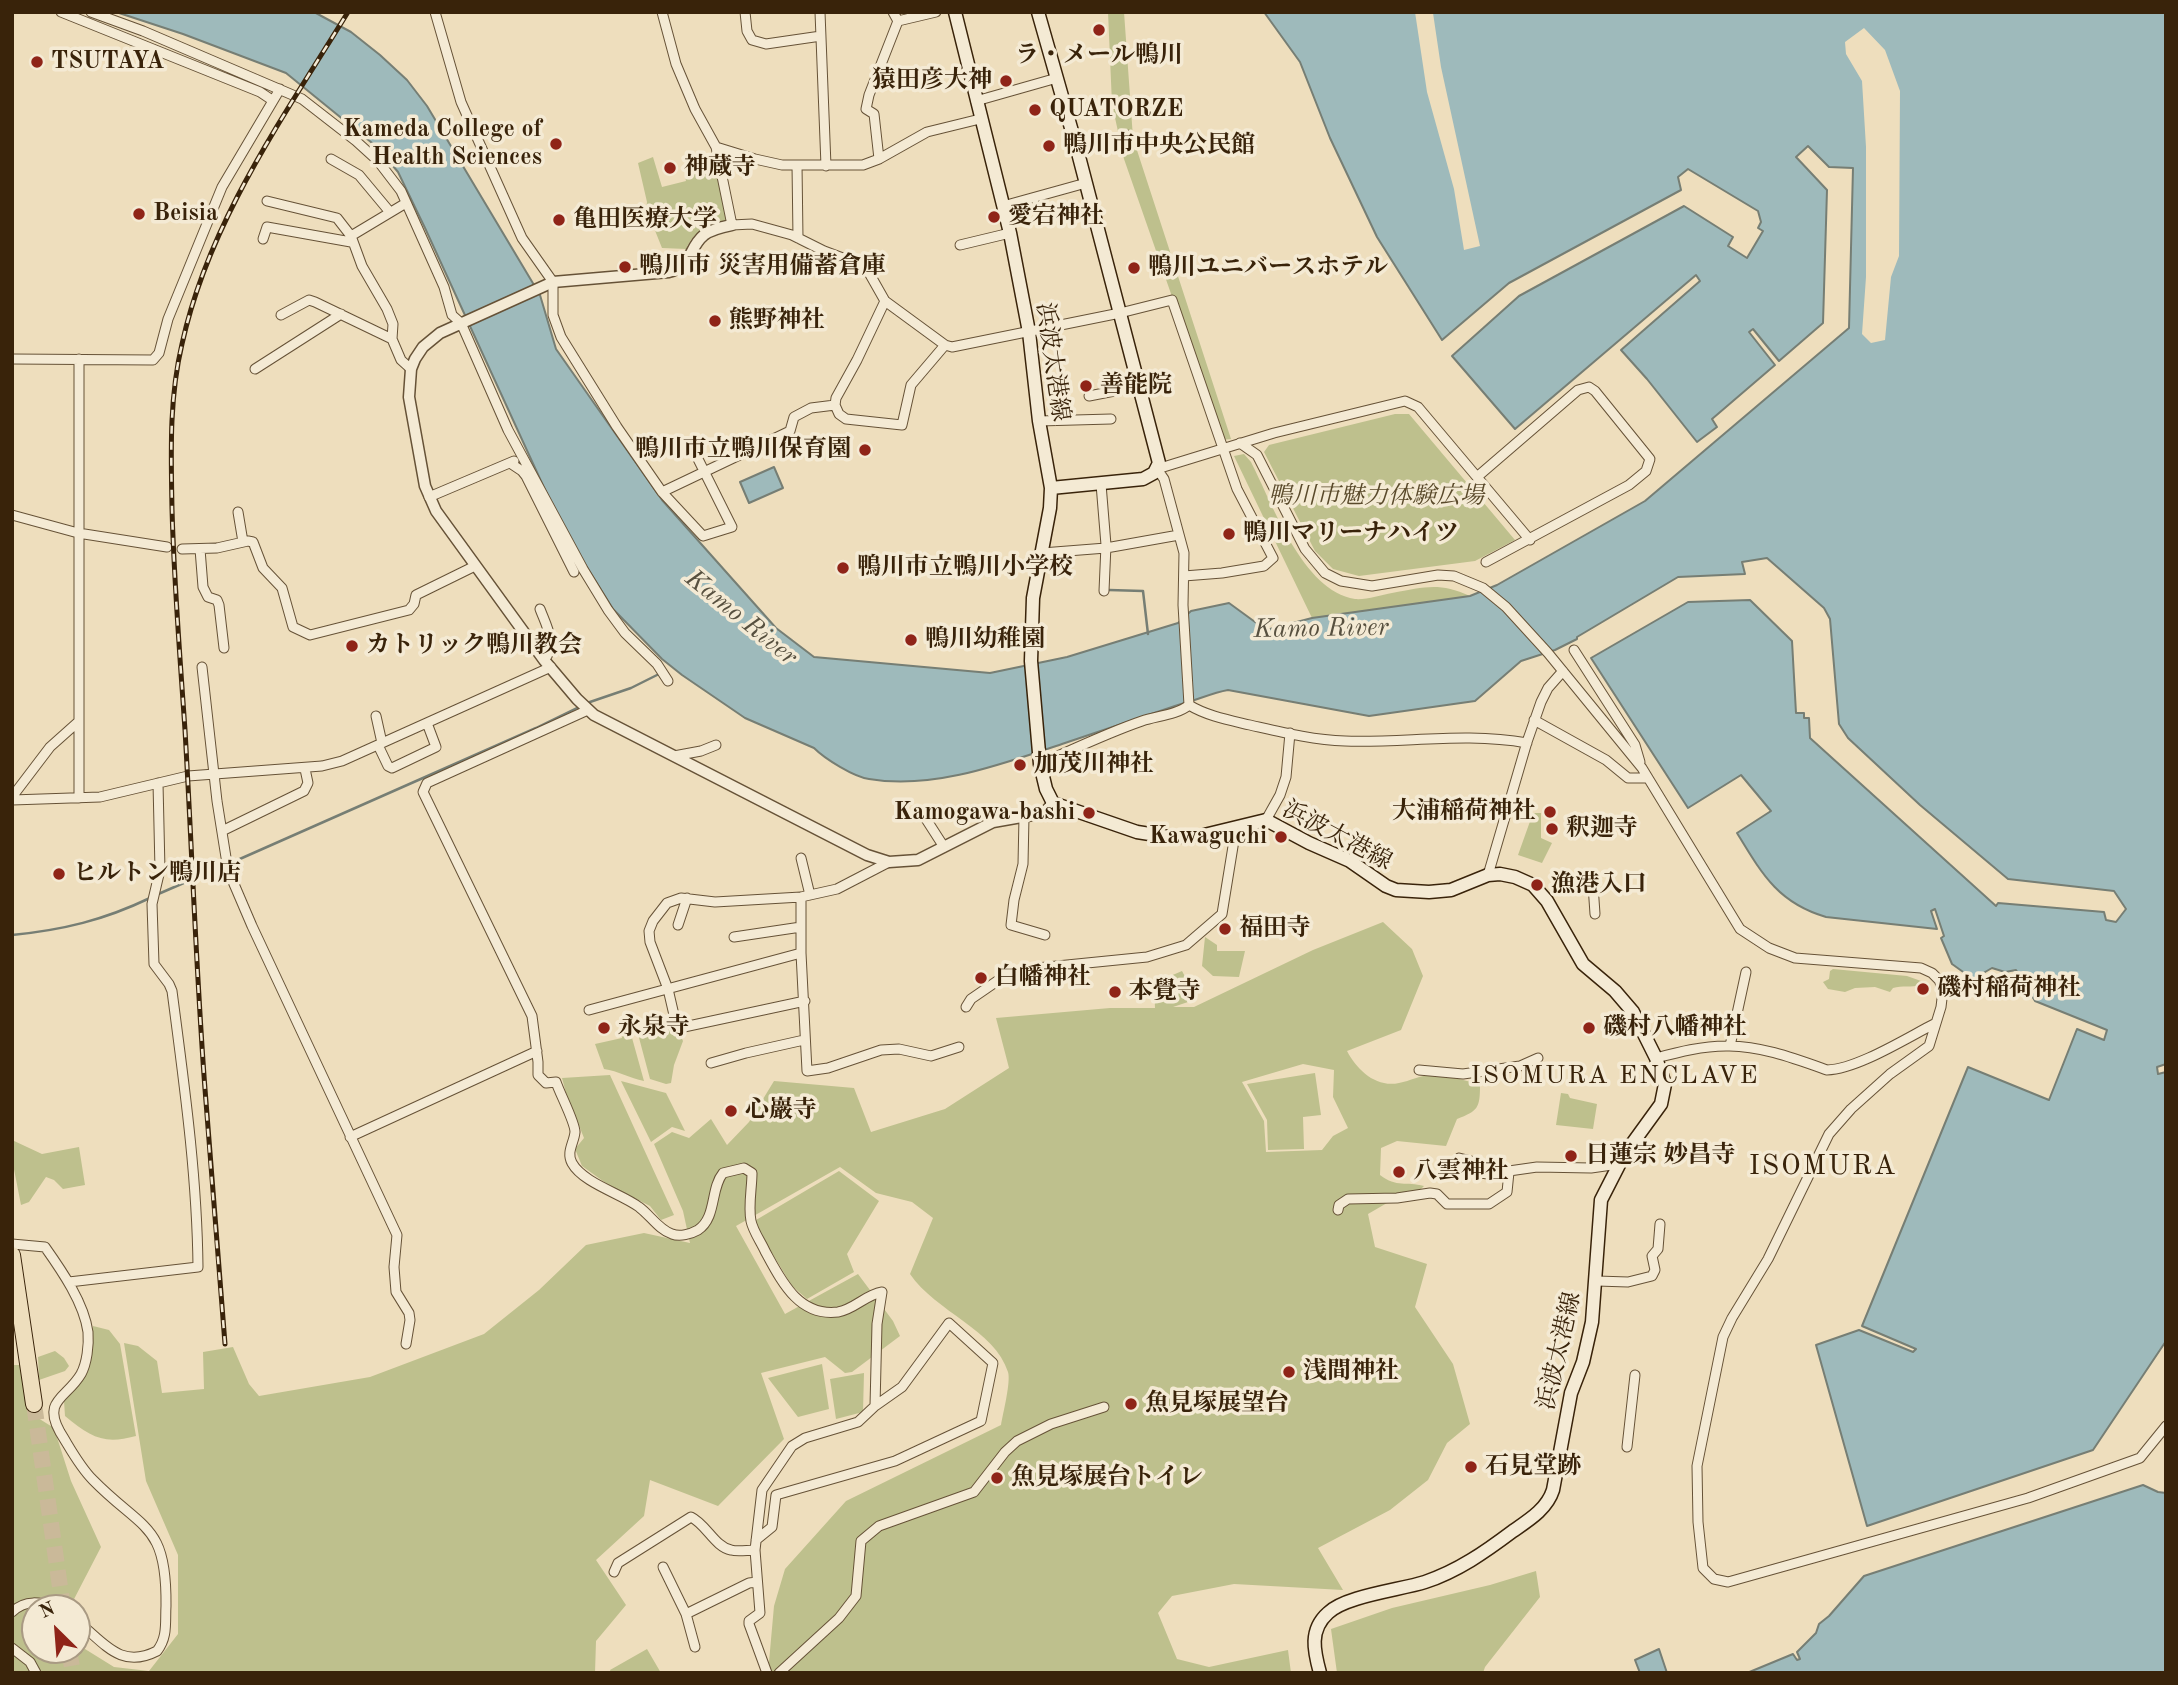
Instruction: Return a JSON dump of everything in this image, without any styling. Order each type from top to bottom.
[{"type":"highway","points":[[12,1255],[34,1404]]},
{"type":"main road","name":"浜波太港線","points":[[955,12],[1010,233],[1029,332],[1039,421],[1051,488],[1050,509],[1032,615],[1031,661],[1040,761],[1045,789],[1053,803],[1137,832],[1169,836],[1200,836],[1266,820],[1350,861],[1396,890],[1451,890],[1488,875],[1500,874],[1533,885],[1542,893],[1583,964],[1615,991],[1633,1012],[1656,1058],[1665,1084],[1661,1104],[1608,1182],[1599,1210],[1597,1280],[1592,1322],[1583,1362],[1571,1393],[1553,1490],[1548,1502],[1535,1515],[1458,1569],[1422,1583],[1352,1601],[1329,1612],[1316,1629],[1314,1651],[1320,1673]]},
{"type":"main road","points":[[1038,12],[1158,455],[1157,469],[1143,479],[1051,488]]},
{"type":"street","points":[[61,12],[260,92],[272,100]]},
{"type":"street","points":[[91,12],[144,31],[280,89],[314,107],[356,141],[392,177],[444,286],[452,316],[463,322],[490,394],[583,569],[625,633],[657,664],[667,681]]},
{"type":"street","points":[[435,12],[461,102],[523,238],[549,283],[553,315],[561,337],[617,428],[662,492],[703,536],[732,527],[692,447]]},
{"type":"street","points":[[662,12],[676,64],[695,109],[716,147],[732,225]]},
{"type":"street","points":[[745,12],[747,31],[752,40],[766,44],[821,36]]},
{"type":"street","points":[[820,12],[826,166]]},
{"type":"street","points":[[879,159],[874,114],[866,109],[896,17],[936,12]]},
{"type":"street","points":[[976,101],[1057,78]]},
{"type":"street","points":[[12,359],[153,360],[159,353],[172,308],[222,187],[280,89]]},
{"type":"street","points":[[716,147],[782,165],[863,165],[927,132],[980,118]]},
{"type":"street","points":[[1077,149],[1127,135]]},
{"type":"street","points":[[331,159],[359,175],[389,211]]},
{"type":"street","points":[[797,165],[798,238]]},
{"type":"street","points":[[1003,206],[1086,183]]},
{"type":"street","points":[[267,201],[337,218],[351,239],[387,309],[393,324],[392,339],[401,360],[411,369]]},
{"type":"street","points":[[263,239],[267,227],[291,233],[351,239],[389,211],[406,203]]},
{"type":"street","points":[[889,862],[857,851],[604,720],[577,699],[475,566],[429,497],[409,397],[411,369],[415,359],[431,339],[549,283],[680,269],[705,234],[732,225],[752,224],[798,238],[856,263],[868,271],[885,301],[945,345],[952,347],[1172,300],[1237,489],[1273,558],[1264,566],[1184,576]]},
{"type":"street","points":[[960,245],[1010,233]]},
{"type":"street","points":[[281,315],[309,300],[392,339]]},
{"type":"street","points":[[885,301],[836,398],[835,405],[839,414],[846,419],[902,425],[911,385],[945,345]]},
{"type":"street","points":[[255,369],[341,314]]},
{"type":"street","points":[[79,359],[79,798]]},
{"type":"street","points":[[1089,396],[1140,386]]},
{"type":"street","points":[[1477,477],[1578,390],[1589,387],[1650,459],[1646,471],[1629,485],[1486,562]]},
{"type":"street","points":[[1189,704],[1183,605],[1184,553],[1164,479],[1157,469],[1240,443],[1405,401],[1418,407],[1530,540]]},
{"type":"street","points":[[662,492],[790,431],[794,417],[811,408],[835,405]]},
{"type":"street","points":[[1039,421],[1111,419]]},
{"type":"street","points":[[1240,443],[1257,455],[1305,550],[1325,573],[1357,585],[1383,584],[1438,575],[1454,576],[1483,588],[1506,607],[1548,653],[1642,768],[1740,929],[1769,948],[1795,958],[1921,968],[1932,973],[1943,989],[1941,1007],[1926,1050],[1891,1074],[1850,1109],[1829,1134],[1768,1259],[1723,1338],[1697,1466],[1698,1522],[1703,1568],[1714,1579],[1728,1582],[2028,1498],[2140,1458],[2166,1426]]},
{"type":"street","points":[[429,497],[523,457]]},
{"type":"street","points":[[510,463],[526,476],[574,572]]},
{"type":"street","points":[[1101,484],[1106,548],[1104,591]]},
{"type":"street","points":[[238,512],[243,542]]},
{"type":"street","points":[[12,515],[79,533],[167,547]]},
{"type":"street","points":[[1042,553],[1106,548],[1179,535]]},
{"type":"street","points":[[181,549],[253,542],[263,568],[282,588],[293,627],[310,635],[409,610],[416,595],[475,566]]},
{"type":"street","points":[[200,549],[203,587],[208,597],[217,600],[219,605],[224,648]]},
{"type":"street","points":[[540,608],[551,639],[548,664]]},
{"type":"street","points":[[1574,650],[1634,745],[1642,768]]},
{"type":"street","points":[[12,799],[79,798],[132,791],[188,776],[306,769],[342,761],[548,664]]},
{"type":"street","points":[[202,667],[228,870],[397,1235],[394,1267],[396,1292],[409,1312],[410,1320],[406,1343]]},
{"type":"street","points":[[1488,875],[1534,720],[1548,688],[1563,671]]},
{"type":"street","points":[[1189,704],[1222,718],[1343,741],[1471,737],[1527,743]]},
{"type":"street","points":[[1040,761],[1143,720],[1182,709],[1189,704]]},
{"type":"street","points":[[588,709],[427,783],[423,788],[532,1016],[538,1075],[545,1083],[555,1082],[575,1131],[570,1148],[573,1166],[603,1188],[638,1205],[671,1234],[684,1235],[698,1230],[709,1218],[715,1182],[723,1172],[744,1168],[752,1172],[751,1223],[780,1278],[795,1297],[805,1306],[821,1312],[838,1312],[852,1308],[873,1294],[882,1292],[877,1324],[875,1406]]},
{"type":"street","points":[[376,716],[380,744],[388,766],[392,768],[436,747],[427,723]]},
{"type":"street","points":[[1534,720],[1606,760],[1628,778],[1648,778]]},
{"type":"street","points":[[12,799],[28,773],[50,747],[78,722]]},
{"type":"street","points":[[1266,820],[1280,795],[1286,777],[1290,733]]},
{"type":"street","points":[[674,756],[716,745]]},
{"type":"street","points":[[222,831],[304,791],[308,783],[306,769]]},
{"type":"street","points":[[69,1282],[198,1266],[197,1204],[172,991],[154,964],[152,904],[160,870],[158,783]]},
{"type":"street","points":[[804,1001],[684,1027],[674,1015],[668,989],[650,942],[649,931],[653,921],[667,903],[681,898],[715,902],[806,896],[837,888],[889,862],[918,860],[993,822],[1048,811],[1053,803]]},
{"type":"street","points":[[1024,817],[1023,864],[1011,925],[1045,935]]},
{"type":"street","points":[[926,819],[944,848]]},
{"type":"street","points":[[966,1007],[971,999],[1003,977],[1027,969],[1147,957],[1186,945],[1222,914],[1236,828]]},
{"type":"street","points":[[801,858],[806,896],[801,927],[801,953],[807,1071],[828,1068],[881,1050],[899,1049],[931,1056],[959,1046]]},
{"type":"street","points":[[1593,886],[1595,914]]},
{"type":"street","points":[[678,925],[687,898]]},
{"type":"street","points":[[734,937],[801,927]]},
{"type":"street","points":[[589,1010],[801,953]]},
{"type":"street","points":[[1730,1046],[1746,971]]},
{"type":"street","points":[[1656,1058],[1695,1049],[1730,1046],[1757,1049],[1827,1070],[1836,1070],[1936,1023]]},
{"type":"street","points":[[711,1063],[804,1041]]},
{"type":"street","points":[[350,1137],[537,1051]]},
{"type":"street","points":[[1419,1070],[1463,1074],[1520,1066],[1538,1058]]},
{"type":"street","points":[[1459,1158],[1472,1161],[1480,1173],[1537,1167],[1591,1168],[1619,1164]]},
{"type":"street","points":[[1338,1210],[1339,1205],[1348,1199],[1397,1199],[1430,1193],[1437,1194],[1447,1204],[1489,1204],[1507,1192],[1509,1172]]},
{"type":"street","points":[[1597,1280],[1628,1282],[1652,1276],[1655,1270],[1652,1256],[1658,1249],[1660,1224]]},
{"type":"street","points":[[12,1244],[45,1247],[69,1282],[88,1333],[86,1356],[80,1375],[55,1404],[53,1417],[83,1470],[149,1530],[162,1553],[166,1581],[166,1632],[160,1648],[152,1654],[134,1659],[121,1656],[91,1632]]},
{"type":"street","points":[[614,1572],[618,1563],[691,1517],[699,1521],[721,1545],[730,1550],[755,1545],[772,1527],[776,1495],[895,1461],[981,1421],[993,1363],[949,1322],[902,1387],[858,1422],[805,1438],[792,1446],[762,1490],[755,1545],[760,1613],[749,1621],[749,1624],[767,1673]]},
{"type":"street","points":[[1627,1447],[1635,1375]]},
{"type":"street","points":[[779,1673],[839,1618],[856,1597],[861,1541],[870,1532],[879,1526],[974,1492],[1017,1441],[1051,1424],[1104,1407]]},
{"type":"street","points":[[663,1567],[686,1614],[695,1647]]},
{"type":"street","points":[[686,1614],[749,1583],[757,1583]]},
{"type":"street","points":[[12,1648],[30,1662],[36,1673]]},
{"type":"green space","points":[[1108,12],[1124,12],[1133,138],[1231,439],[1222,440],[1124,159],[1112,104]]},
{"type":"green space","points":[[714,153],[728,216],[724,223],[706,228],[697,234],[686,249],[662,248],[654,228],[644,227],[647,202],[638,163],[653,157],[662,187],[686,181],[685,176],[700,172],[698,158]]},
{"type":"green space","name":"鴨川市魅力体験広場","points":[[1395,414],[1409,414],[1515,540],[1475,561],[1359,576],[1333,569],[1315,551],[1264,452],[1269,445]]},
{"type":"green space","points":[[1244,454],[1251,462],[1292,544],[1320,580],[1337,593],[1359,599],[1440,587],[1470,596],[1312,618],[1234,456]]},
{"type":"green space","points":[[1533,813],[1541,813],[1541,838],[1552,843],[1542,863],[1518,855]]},
{"type":"green space","points":[[1383,922],[1412,949],[1423,976],[1401,1030],[1347,1051],[1351,1058],[1368,1076],[1383,1083],[1399,1083],[1431,1075],[1480,1085],[1476,1108],[1457,1119],[1446,1146],[1397,1141],[1381,1148],[1380,1175],[1397,1183],[1424,1186],[1420,1190],[1406,1192],[1368,1214],[1375,1247],[1427,1264],[1415,1307],[1453,1364],[1470,1424],[1447,1443],[1428,1480],[1390,1510],[1318,1548],[1343,1590],[1234,1584],[1172,1596],[1158,1613],[1177,1659],[1209,1667],[1288,1650],[1291,1673],[768,1673],[774,1606],[785,1569],[846,1501],[1001,1425],[1008,1390],[1008,1372],[991,1344],[934,1299],[910,1274],[933,1218],[912,1202],[876,1193],[840,1167],[736,1226],[785,1314],[858,1274],[893,1321],[900,1336],[852,1372],[845,1373],[825,1357],[761,1373],[784,1439],[718,1506],[650,1480],[644,1516],[596,1560],[626,1605],[596,1641],[595,1673],[12,1673],[12,1365],[20,1365],[30,1402],[30,1413],[54,1428],[71,1481],[101,1547],[77,1594],[21,1594],[21,1664],[91,1664],[91,1653],[114,1667],[149,1671],[178,1634],[178,1555],[146,1481],[124,1343],[138,1346],[157,1361],[162,1393],[204,1389],[203,1352],[233,1347],[249,1384],[259,1396],[370,1377],[484,1334],[539,1290],[586,1245],[644,1233],[690,1243],[683,1211],[654,1144],[672,1132],[689,1138],[711,1119],[727,1145],[749,1122],[774,1081],[854,1088],[871,1132],[945,1109],[1009,1068],[996,1018],[1110,1008],[1155,1008],[1154,983],[1182,971],[1197,999],[1173,1007],[1194,1007],[1313,950]],"holes":[[[1303,1064],[1334,1070],[1333,1097],[1348,1128],[1333,1136],[1322,1150],[1266,1152],[1264,1121],[1242,1082]]]},
{"type":"green space","points":[[1205,937],[1217,945],[1217,951],[1245,951],[1239,977],[1213,976],[1202,966]]},
{"type":"green space","points":[[1833,969],[1907,976],[1921,981],[1921,985],[1896,987],[1890,992],[1875,987],[1855,988],[1845,992],[1828,989],[1823,982],[1829,979]]},
{"type":"green space","points":[[675,1023],[683,1041],[671,1083],[666,1084],[650,1079],[638,1034]]},
{"type":"green space","points":[[629,1027],[644,1081],[604,1069],[595,1044],[622,1038],[620,1029]]},
{"type":"green space","points":[[1315,1073],[1321,1115],[1303,1117],[1304,1149],[1268,1150],[1267,1120],[1247,1084]]},
{"type":"green space","points":[[610,1075],[674,1215],[661,1220],[650,1206],[607,1184],[582,1166],[575,1149],[584,1138],[562,1078]]},
{"type":"green space","points":[[621,1081],[666,1093],[685,1131],[672,1127],[651,1142]]},
{"type":"green space","points":[[1561,1093],[1568,1094],[1570,1098],[1597,1104],[1593,1129],[1556,1125]]},
{"type":"green space","points":[[12,1140],[42,1154],[79,1147],[85,1185],[63,1189],[54,1180],[46,1177],[29,1202],[21,1205],[12,1159]]},
{"type":"green space","points":[[839,1171],[879,1201],[847,1254],[854,1272],[807,1299],[792,1286],[758,1230],[756,1220]]},
{"type":"green space","points":[[93,1326],[109,1330],[120,1344],[136,1436],[115,1440],[98,1437],[65,1416],[64,1401],[85,1377]]},
{"type":"green space","points":[[55,1351],[69,1366],[65,1371],[39,1380],[38,1357]]},
{"type":"green space","points":[[822,1364],[829,1409],[798,1417],[768,1378]]},
{"type":"green space","points":[[864,1373],[863,1412],[836,1419],[830,1379]]},
{"type":"green space","points":[[1536,1571],[1540,1597],[1483,1673],[1337,1673],[1331,1629],[1392,1608],[1490,1585]]},
{"type":"green space","points":[[647,1649],[661,1673],[611,1673],[610,1670]]},
{"type":"water","name":"Kamo River","points":[[116,12],[314,12],[351,32],[407,80],[427,106],[540,295],[556,349],[662,500],[776,628],[814,657],[990,673],[1067,657],[1178,623],[1191,611],[1229,603],[1266,630],[1312,618],[1470,596],[1497,585],[1645,501],[1849,328],[1853,168],[1829,167],[1808,146],[1796,157],[1827,190],[1823,323],[1779,361],[1753,329],[1749,332],[1775,365],[1712,419],[1717,427],[1697,442],[1621,350],[1700,281],[1696,275],[1515,429],[1452,356],[1519,296],[1684,206],[1733,237],[1728,246],[1747,258],[1763,231],[1758,228],[1761,222],[1758,211],[1688,169],[1678,177],[1681,190],[1509,283],[1442,340],[1377,237],[1330,138],[1300,62],[1264,12],[2166,12],[2166,1064],[2157,1067],[2158,1074],[2166,1072],[2166,1341],[2093,1450],[1867,1526],[1816,1345],[1859,1330],[1913,1352],[1916,1349],[1862,1326],[1968,1067],[2049,1100],[2077,1029],[2104,1040],[2107,1030],[2035,1001],[2016,970],[2005,972],[1992,968],[1973,979],[1952,964],[1941,938],[1944,936],[1935,909],[1931,911],[1937,929],[1826,917],[1795,904],[1763,874],[1737,833],[1771,811],[1741,775],[1688,808],[1591,658],[1688,602],[1750,600],[1792,641],[1796,713],[1804,713],[1804,718],[1809,718],[1810,738],[1996,906],[1998,903],[2104,912],[2106,920],[2116,922],[2126,909],[2114,891],[2008,879],[1920,805],[1848,738],[1839,724],[1830,619],[1824,608],[1767,558],[1742,562],[1745,574],[1678,577],[1577,639],[1555,650],[1521,661],[1475,701],[1369,716],[1228,690],[967,773],[918,781],[863,778],[840,767],[814,748],[745,718],[662,659],[613,609],[563,529],[398,172],[377,147],[286,73]]},
{"type":"water","points":[[774,467],[783,488],[749,503],[740,482]]},
{"type":"water","points":[[2143,1485],[2166,1493],[2166,1673],[1747,1673],[1793,1654],[1797,1660],[1800,1659],[1797,1652],[1864,1576]]},
{"type":"water","points":[[1659,1649],[1667,1673],[1640,1673],[1635,1660]]},
{"type":"pier","points":[[1415,12],[1433,13],[1441,67],[1480,246],[1464,250],[1454,189],[1427,92]]},
{"type":"pier","points":[[1864,28],[1885,50],[1900,91],[1899,256],[1891,277],[1885,340],[1871,343],[1862,334],[1866,277],[1866,147],[1862,81],[1846,54],[1845,42]]},
{"type":"waterway","points":[[1109,590],[1143,591],[1148,634]]},
{"type":"waterway","points":[[587,703],[631,688],[659,674]]},
{"type":"waterway","points":[[233,862],[581,706]]},
{"type":"waterway","points":[[156,895],[223,866]]},
{"type":"waterway","points":[[12,935],[83,923],[150,898]]},
{"type":"tunnel","points":[[34,1404],[61,1594]]},
{"type":"tunnel","points":[[71,1664],[73,1673]]},
{"type":"railway","points":[[225,1344],[202,1044],[176,592],[171,447],[173,406],[182,344],[210,255],[229,213],[274,131],[348,12]]},
{"type":"place","name":"ラ・メール鴨川","points":[[1099,30]]},
{"type":"place","name":"TSUTAYA","points":[[37,62]]},
{"type":"place","name":"猿田彦大神","points":[[1006,81]]},
{"type":"place","name":"QUATORZE","points":[[1035,110]]},
{"type":"place","name":"Kameda College of Health Sciences","points":[[556,144]]},
{"type":"place","name":"鴨川市中央公民館","points":[[1049,146]]},
{"type":"place","name":"神蔵寺","points":[[670,168]]},
{"type":"place","name":"Beisia","points":[[139,214]]},
{"type":"place","name":"愛宕神社","points":[[994,217]]},
{"type":"place","name":"亀田医療大学","points":[[559,220]]},
{"type":"place","name":"鴨川市 災害用備蓄倉庫","points":[[625,267]]},
{"type":"place","name":"鴨川ユニバースホテル","points":[[1134,268]]},
{"type":"place","name":"熊野神社","points":[[715,321]]},
{"type":"place","name":"善能院","points":[[1086,386]]},
{"type":"place","name":"鴨川市立鴨川保育園","points":[[865,450]]},
{"type":"place","name":"鴨川マリーナハイツ","points":[[1229,534]]},
{"type":"place","name":"鴨川市立鴨川小学校","points":[[843,568]]},
{"type":"place","name":"鴨川幼稚園","points":[[911,640]]},
{"type":"place","name":"カトリック鴨川教会","points":[[352,646]]},
{"type":"place","name":"加茂川神社","points":[[1020,765]]},
{"type":"place","name":"大浦稲荷神社","points":[[1550,812]]},
{"type":"place","name":"Kamogawa-bashi","points":[[1089,813]]},
{"type":"place","name":"釈迦寺","points":[[1552,829]]},
{"type":"place","name":"Kawaguchi","points":[[1281,837]]},
{"type":"place","name":"ヒルトン鴨川店","points":[[59,874]]},
{"type":"place","name":"漁港入口","points":[[1537,885]]},
{"type":"place","name":"福田寺","points":[[1225,929]]},
{"type":"place","name":"白幡神社","points":[[981,978]]},
{"type":"place","name":"磯村稲荷神社","points":[[1923,989]]},
{"type":"place","name":"本覺寺","points":[[1115,992]]},
{"type":"place","name":"永泉寺","points":[[604,1028]]},
{"type":"place","name":"磯村八幡神社","points":[[1589,1028]]},
{"type":"place","name":"心巖寺","points":[[731,1111]]},
{"type":"place","name":"日蓮宗 妙昌寺","points":[[1571,1156]]},
{"type":"place","name":"八雲神社","points":[[1399,1172]]},
{"type":"place","name":"浅間神社","points":[[1289,1372]]},
{"type":"place","name":"魚見塚展望台","points":[[1131,1404]]},
{"type":"place","name":"石見堂跡","points":[[1471,1467]]},
{"type":"place","name":"魚見塚展台トイレ","points":[[997,1478]]},
{"type":"district","name":"ISOMURA ENCLAVE","points":[[1615,1076]]},
{"type":"district","name":"ISOMURA","points":[[1823,1167]]}]
